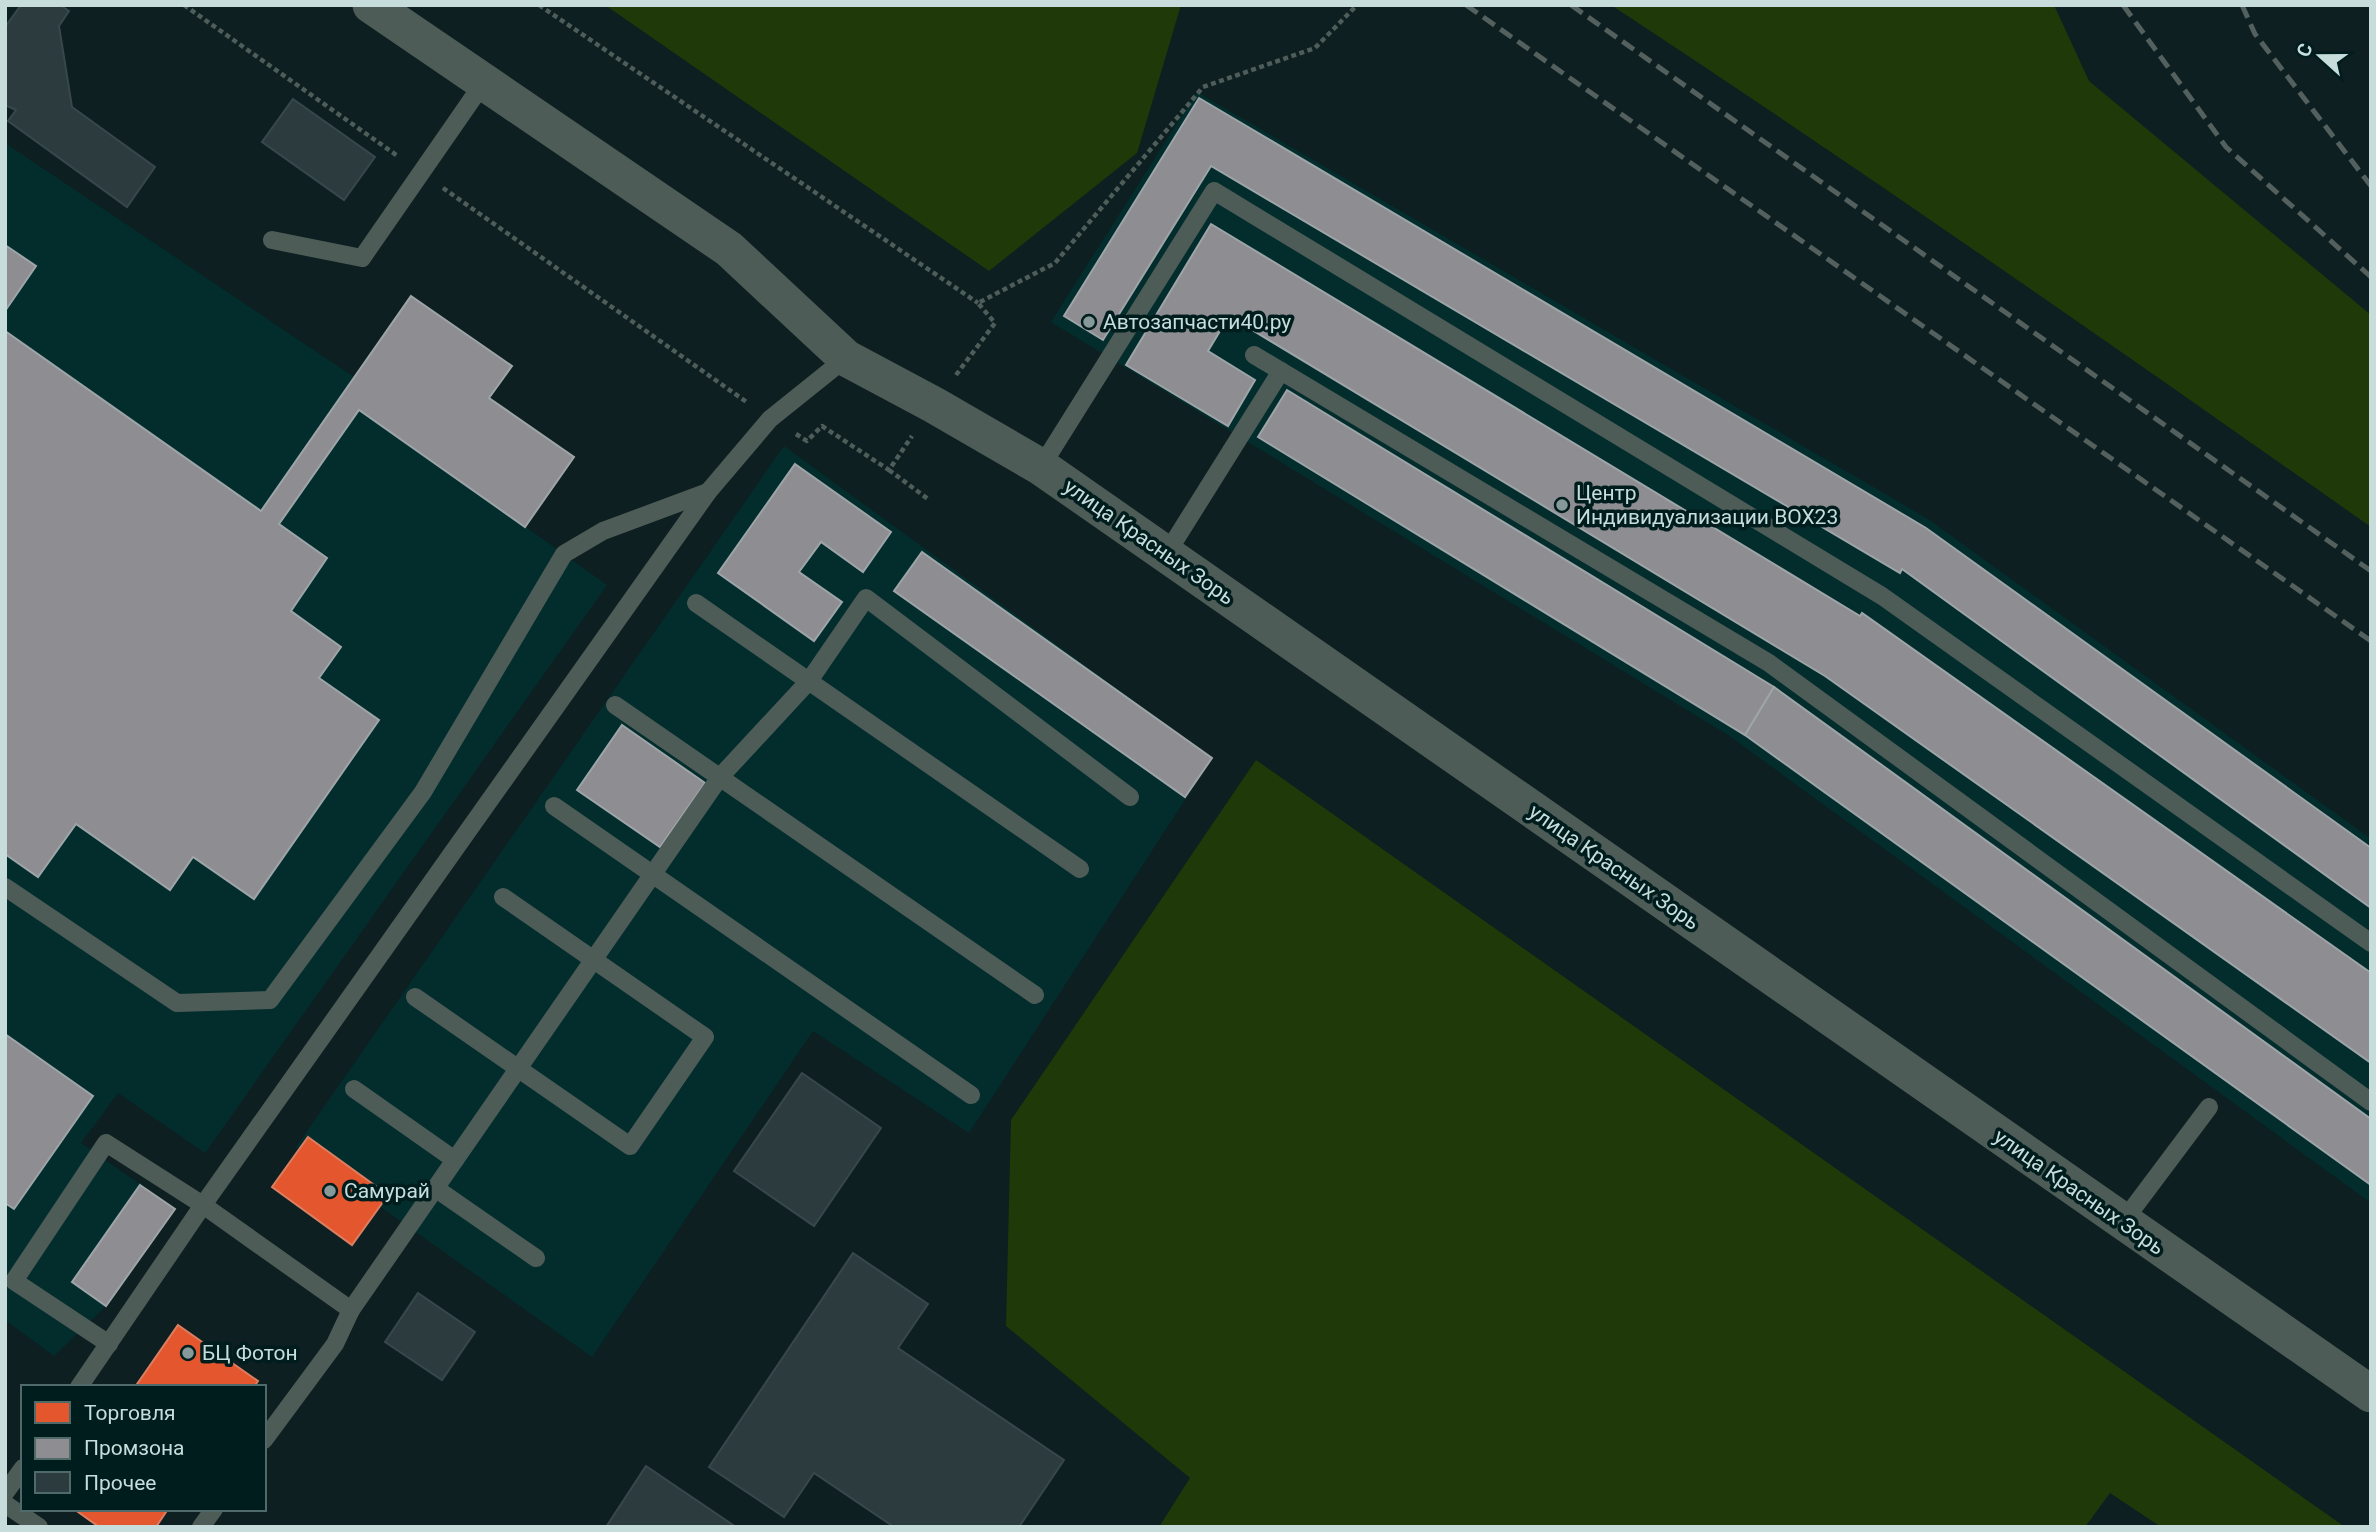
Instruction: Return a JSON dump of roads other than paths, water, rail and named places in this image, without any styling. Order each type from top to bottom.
[{"type":"street","name":"улица Красных Зорь","points":[[371,5],[729,249],[846,358],[1041,467],[2371,1394]]},
{"type":"lane","points":[[272,240],[362,258],[484,82]]},
{"type":"lane","points":[[1041,467],[1214,191],[1882,596],[2371,943]]},
{"type":"lane","points":[[1255,355],[1769,663],[2371,1102]]},
{"type":"lane","points":[[80,1385],[203,1205],[708,492],[770,419],[846,358]]},
{"type":"lane","points":[[1167,553],[1281,371]]},
{"type":"lane","points":[[5,887],[177,1003],[270,1000],[423,792],[564,554],[603,531],[708,492]]},
{"type":"lane","points":[[266,1437],[335,1344],[351,1310],[720,777],[809,681],[866,598],[1130,797]]},
{"type":"lane","points":[[696,603],[1080,869]]},
{"type":"lane","points":[[615,705],[1035,995]]},
{"type":"lane","points":[[554,806],[971,1095]]},
{"type":"lane","points":[[415,997],[630,1146],[705,1037],[503,897]]},
{"type":"lane","points":[[354,1089],[455,1160]]},
{"type":"lane","points":[[2122,1223],[2209,1107]]},
{"type":"lane","points":[[109,1344],[13,1281],[107,1143],[203,1205],[351,1310]]},
{"type":"lane","points":[[435,1188],[536,1258]]},
{"type":"lane","points":[[5,1493],[21,1471]]},
{"type":"lane","points":[[5,1504],[39,1527]]},
{"type":"lane","points":[[201,1527],[213,1511]]},
{"type":"railway","points":[[1466,5],[2371,641]]},
{"type":"railway","points":[[1571,5],[2371,571]]},
{"type":"railway","points":[[2123,5],[2226,147],[2371,277]]},
{"type":"railway","points":[[2242,5],[2255,34],[2371,186]]},
{"type":"place","name":"Автозапчасти40.ру","points":[[1089,322]]},
{"type":"place","name":"Центр Индивидуализации BOX23","points":[[1562,505]]},
{"type":"place","name":"Самурай","points":[[330,1191]]},
{"type":"place","name":"БЦ Фотон","points":[[188,1353]]}]
